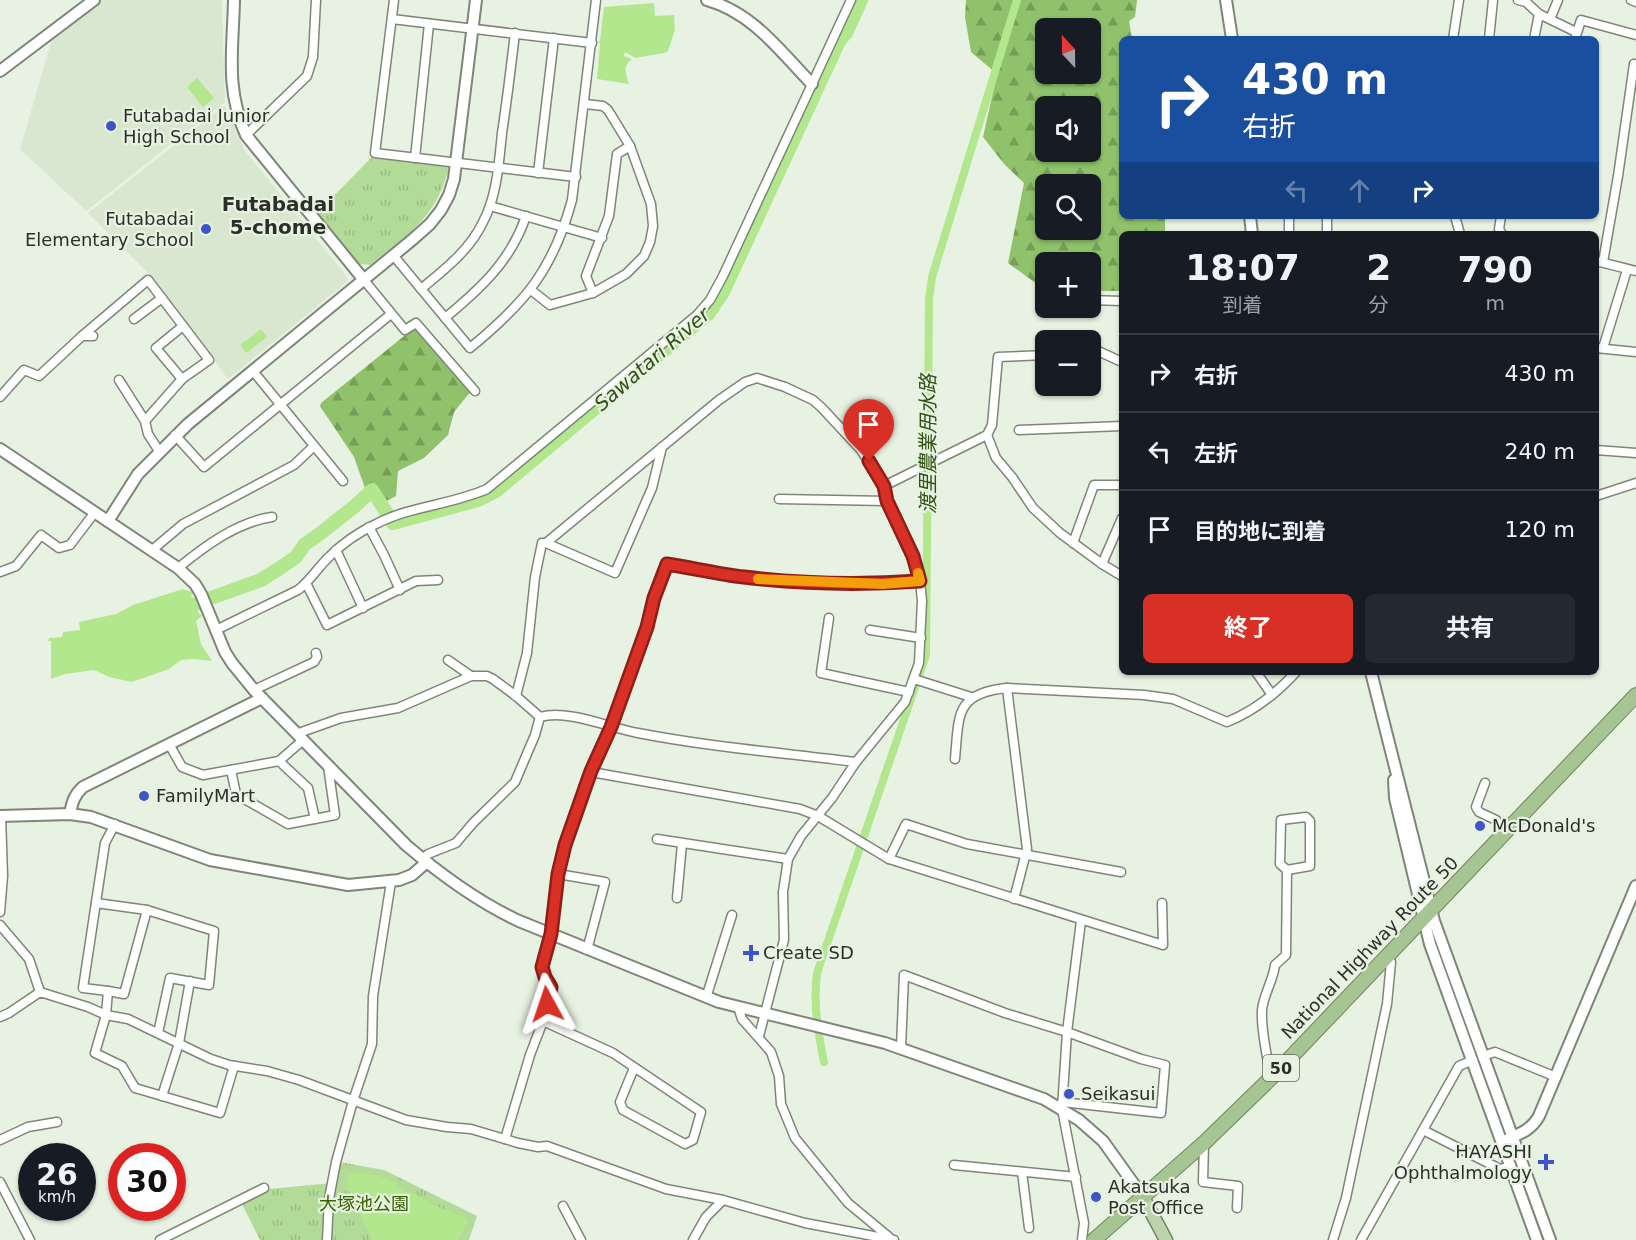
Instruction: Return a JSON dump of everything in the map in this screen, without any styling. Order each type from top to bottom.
[{"type":"highway","name":"National Highway Route 50","points":[[1094,1240],[1204,1143],[1272,1077],[1636,695]]},
{"type":"main road","points":[[1143,1197],[1166,1240]]},
{"type":"street","points":[[0,71],[94,0]]},
{"type":"street","points":[[234,0],[232,90],[237,114],[246,135],[405,330],[416,323],[474,391]]},
{"type":"street","points":[[246,135],[307,76],[313,57],[316,0]]},
{"type":"street","points":[[394,0],[375,153],[576,177]]},
{"type":"street","points":[[108,521],[138,474],[175,435],[364,280],[430,224],[441,210],[449,195],[457,164],[476,0]]},
{"type":"street","points":[[393,255],[470,348],[500,323],[531,290],[553,255],[565,227],[576,177],[596,0]]},
{"type":"street","points":[[707,0],[724,5],[755,24],[812,84]]},
{"type":"street","points":[[216,630],[306,583],[336,550],[369,527],[391,517],[487,489],[697,315],[710,300],[723,276],[851,0]]},
{"type":"street","points":[[1226,0],[1232,36]]},
{"type":"street","points":[[1453,36],[1459,0]]},
{"type":"street","points":[[1489,36],[1493,0]]},
{"type":"street","points":[[1551,19],[1558,0]]},
{"type":"street","points":[[1631,0],[1636,2]]},
{"type":"street","points":[[1523,1],[1539,14],[1576,35],[1581,20],[1636,35]]},
{"type":"street","points":[[1535,36],[1539,14]]},
{"type":"street","points":[[392,19],[592,43]]},
{"type":"street","points":[[415,158],[429,24]]},
{"type":"street","points":[[421,289],[470,243],[483,224],[490,206],[498,168],[515,33]]},
{"type":"street","points":[[538,173],[554,38]]},
{"type":"street","points":[[1636,66],[1634,64],[1618,176],[1599,262],[1631,271],[1600,348],[1636,352]]},
{"type":"street","points":[[531,290],[550,305],[593,293],[626,274],[644,256],[650,242],[653,214],[630,146],[608,110],[603,106],[585,104]]},
{"type":"street","points":[[593,293],[586,276],[609,216],[617,154],[630,146]]},
{"type":"street","points":[[490,206],[602,238]]},
{"type":"street","points":[[445,318],[475,294],[496,272],[513,248],[526,216]]},
{"type":"street","points":[[0,397],[24,370],[39,376],[148,280],[209,360],[182,379],[145,421]]},
{"type":"street","points":[[134,319],[162,298]]},
{"type":"street","points":[[1101,300],[1119,301]]},
{"type":"street","points":[[175,435],[204,467],[391,314]]},
{"type":"street","points":[[182,379],[156,348],[183,326]]},
{"type":"street","points":[[82,336],[93,336]]},
{"type":"street","points":[[1101,352],[1119,361]]},
{"type":"street","points":[[884,486],[987,435],[992,425],[998,357],[1035,355]]},
{"type":"street","points":[[253,370],[343,481]]},
{"type":"street","points":[[516,696],[527,653],[532,597],[542,543],[546,543],[719,400],[745,382],[757,378],[785,387],[813,400],[861,450],[884,486],[887,501],[913,556],[920,581],[921,638],[917,680],[902,709],[856,762],[801,836],[788,859],[783,892],[784,940],[759,1036]]},
{"type":"street","points":[[119,380],[145,421],[148,434],[159,451]]},
{"type":"street","points":[[1019,430],[1119,426]]},
{"type":"street","points":[[987,435],[996,458],[1033,508],[1073,543],[1119,574]]},
{"type":"street","points":[[152,551],[183,524],[294,465],[314,446]]},
{"type":"street","points":[[546,543],[615,573],[652,488],[662,447]]},
{"type":"street","points":[[0,449],[178,568],[195,584],[232,663],[258,694],[392,832],[425,861],[492,908],[587,950],[706,998],[901,1048],[1062,1105],[1161,1113],[1165,1065],[1005,1013],[904,975],[901,1048]]},
{"type":"street","points":[[1599,450],[1636,453]]},
{"type":"street","points":[[1599,495],[1636,483]]},
{"type":"street","points":[[1073,543],[1094,484],[1119,485]]},
{"type":"street","points":[[779,499],[887,501]]},
{"type":"street","points":[[0,572],[16,566],[41,536],[59,548],[70,545],[95,512]]},
{"type":"street","points":[[178,568],[203,548],[236,530],[263,518],[272,517]]},
{"type":"street","points":[[1102,564],[1119,525]]},
{"type":"street","points":[[369,527],[400,590]]},
{"type":"street","points":[[336,550],[363,608]]},
{"type":"street","points":[[505,1139],[510,1116],[543,1021],[551,987],[542,967],[551,934],[558,874],[565,845],[591,771],[611,727],[667,564],[743,577],[784,581],[883,584],[920,581]]},
{"type":"street","points":[[306,583],[327,625],[416,581],[438,580]]},
{"type":"street","points":[[829,618],[821,673],[909,692]]},
{"type":"street","points":[[870,630],[921,638]]},
{"type":"street","points":[[70,814],[73,799],[83,787],[169,744],[314,662],[317,657],[316,653]]},
{"type":"street","points":[[448,660],[471,676]]},
{"type":"street","points":[[1258,675],[1272,695]]},
{"type":"street","points":[[955,759],[960,717],[971,697],[986,690],[1007,688],[1144,695],[1173,699],[1227,722],[1242,716],[1272,695],[1293,675]]},
{"type":"street","points":[[1372,675],[1391,748],[1395,771],[1395,798],[1428,913],[1473,1026],[1478,1058]]},
{"type":"street","points":[[169,744],[182,767],[203,775],[279,761],[299,737],[341,718],[398,708],[471,676],[487,676],[516,696],[540,717]]},
{"type":"street","points":[[917,680],[971,697]]},
{"type":"street","points":[[1007,688],[1027,849],[1014,898]]},
{"type":"street","points":[[540,717],[568,716],[638,733],[856,762]]},
{"type":"street","points":[[0,912],[3,876],[0,816],[70,814],[91,817],[115,824],[190,854],[235,866],[348,885],[391,882],[412,875],[425,861],[428,854],[456,843],[515,782],[540,717]]},
{"type":"street","points":[[279,761],[308,788],[315,819]]},
{"type":"street","points":[[231,770],[236,794],[288,824],[335,815],[328,766]]},
{"type":"street","points":[[591,771],[786,805],[818,816],[889,859],[1163,945],[1162,903]]},
{"type":"street","points":[[1485,783],[1476,807],[1479,812],[1496,820],[1505,833]]},
{"type":"street","points":[[1306,817],[1310,821],[1310,866],[1287,870],[1280,864],[1281,820],[1306,817]]},
{"type":"street","points":[[115,824],[105,843],[83,988],[124,994],[147,910]]},
{"type":"street","points":[[889,859],[906,824],[967,844],[1121,872]]},
{"type":"street","points":[[657,839],[788,859]]},
{"type":"street","points":[[677,898],[682,844]]},
{"type":"street","points":[[1272,1077],[1268,1066],[1262,1010],[1274,977],[1275,965],[1286,955],[1287,870]]},
{"type":"street","points":[[558,874],[605,882],[587,950]]},
{"type":"street","points":[[327,1240],[333,1181],[353,1101],[372,1044],[373,996],[391,882]]},
{"type":"street","points":[[1507,1139],[1526,1131],[1535,1123],[1636,886]]},
{"type":"street","points":[[96,903],[147,910],[214,931],[209,985],[170,978],[158,1033]]},
{"type":"street","points":[[1428,913],[1431,944],[1461,1029],[1478,1058],[1507,1139],[1550,1240]]},
{"type":"street","points":[[706,998],[732,915]]},
{"type":"street","points":[[1082,921],[1067,1032],[1062,1105],[1084,1223],[1082,1240]]},
{"type":"street","points":[[0,925],[29,959],[40,992]]},
{"type":"street","points":[[1333,1240],[1346,1198],[1387,1004],[1391,962],[1385,957]]},
{"type":"street","points":[[162,1096],[179,1043],[190,981]]},
{"type":"street","points":[[108,991],[106,1015],[95,1053],[122,1066],[135,1088],[220,1113],[234,1066]]},
{"type":"street","points":[[40,992],[88,1006],[106,1015],[128,1019],[193,1052],[234,1066],[267,1071],[299,1080],[406,1120],[471,1129],[538,1147],[547,1146],[653,1185],[723,1200],[805,1223],[893,1240]]},
{"type":"street","points":[[0,1017],[9,1014],[40,992]]},
{"type":"street","points":[[738,1007],[742,1018],[767,1046],[775,1061],[779,1076],[781,1104],[795,1138],[848,1203],[893,1240]]},
{"type":"street","points":[[543,1021],[613,1053],[701,1112],[693,1140],[685,1144],[623,1110],[620,1102],[634,1068]]},
{"type":"street","points":[[1461,1029],[1473,1026]]},
{"type":"street","points":[[1361,1240],[1459,1066],[1495,1052],[1556,1077]]},
{"type":"street","points":[[1062,1105],[1103,1141],[1143,1197]]},
{"type":"street","points":[[0,1140],[28,1127],[57,1122]]},
{"type":"street","points":[[1423,1130],[1500,1169],[1511,1166]]},
{"type":"street","points":[[1507,1139],[1511,1166],[1537,1240]]},
{"type":"street","points":[[1204,1143],[1203,1182],[1238,1186],[1237,1208]]},
{"type":"street","points":[[954,1165],[1076,1177]]},
{"type":"street","points":[[1022,1172],[1029,1228]]},
{"type":"street","points":[[0,1182],[30,1240]]},
{"type":"street","points":[[165,1239],[264,1188]]},
{"type":"street","points":[[693,1240],[706,1217],[723,1200]]},
{"type":"street","points":[[563,1206],[581,1240]]},
{"type":"shaded area","name":"Futabadai Junior High School","points":[[103,0],[222,0],[225,102],[86,211],[20,149],[52,39]]},
{"type":"shaded area","points":[[654,3],[655,16],[674,15],[675,30],[668,51],[635,58],[625,52],[624,56],[632,59],[626,67],[629,84],[597,79],[600,44],[598,41],[600,41],[604,7]]},
{"type":"shaded area","points":[[197,78],[214,98],[203,107],[187,87]]},
{"type":"shaded area","name":"Futabadai Elementary School","points":[[225,105],[245,151],[344,273],[348,281],[228,379],[151,276],[88,213]]},
{"type":"shaded area","points":[[261,329],[267,337],[246,353],[240,345]]},
{"type":"shaded area","points":[[183,589],[192,592],[193,605],[202,616],[196,621],[201,644],[212,661],[181,660],[169,669],[132,682],[109,677],[94,670],[65,674],[51,679],[51,641],[48,641],[49,638],[62,637],[63,632],[80,630],[79,622],[116,614],[133,605]]},
{"type":"shaded area","points":[[357,1173],[376,1175],[396,1183],[403,1191],[415,1194],[431,1204],[466,1218],[467,1223],[458,1240],[371,1240],[352,1199],[347,1182],[348,1175]]},
{"type":"green space","points":[[966,0],[1137,0],[1135,17],[1129,21],[1132,36],[1119,36],[1119,219],[1165,219],[1165,231],[1119,231],[1119,291],[1101,291],[1101,252],[1035,252],[1035,283],[1008,263],[1024,183],[1005,165],[983,137],[997,74],[971,52],[965,17]]},
{"type":"green space","points":[[371,158],[449,166],[444,184],[429,212],[409,234],[370,265],[355,263],[315,215]]},
{"type":"green space","points":[[414,328],[417,328],[471,391],[454,412],[448,435],[424,458],[398,471],[396,496],[383,503],[374,485],[366,491],[354,457],[320,406]]},
{"type":"green space","name":"大塚池公園","points":[[339,1162],[384,1170],[477,1216],[469,1240],[260,1240],[241,1202],[268,1189],[333,1183]]},
{"type":"waterway","name":"Sawatari River","points":[[392,521],[393,523],[478,500],[496,491],[708,314],[723,292],[839,41],[846,33],[861,0]]},
{"type":"waterway","name":"渡里農業用水路","points":[[824,1062],[816,1007],[817,973],[926,655],[929,299],[932,277],[1017,0]]},
{"type":"waterway","name":"Sawatari River","points":[[211,598],[261,580],[283,566],[296,557],[305,544],[372,490],[388,515]]},
{"type":"waterway","name":"Sawatari River","points":[[177,612],[198,603]]},
{"type":"slow traffic","points":[[758,579],[883,584],[920,581],[918,573]]},
{"type":"place","name":"Futabadai Junior High School","points":[[111,126]]},
{"type":"place","name":"Futabadai Elementary School","points":[[206,229]]},
{"type":"place","name":"FamilyMart","points":[[144,796]]},
{"type":"place","name":"McDonald's","points":[[1480,826]]},
{"type":"place","name":"Create SD","points":[[751,953]]},
{"type":"place","name":"Seikasui","points":[[1069,1094]]},
{"type":"place","name":"HAYASHI Ophthalmology","points":[[1546,1162]]},
{"type":"place","name":"Akatsuka Post Office","points":[[1096,1197]]},
{"type":"district","name":"Futabadai 5-chome","points":[[278,216]]},
{"type":"route","points":[[547,1004],[551,987],[542,967],[551,934],[558,874],[565,845],[591,771],[611,727],[667,564],[743,577],[784,581],[883,584],[920,581],[913,556],[887,501],[884,486],[869,461]]}]
